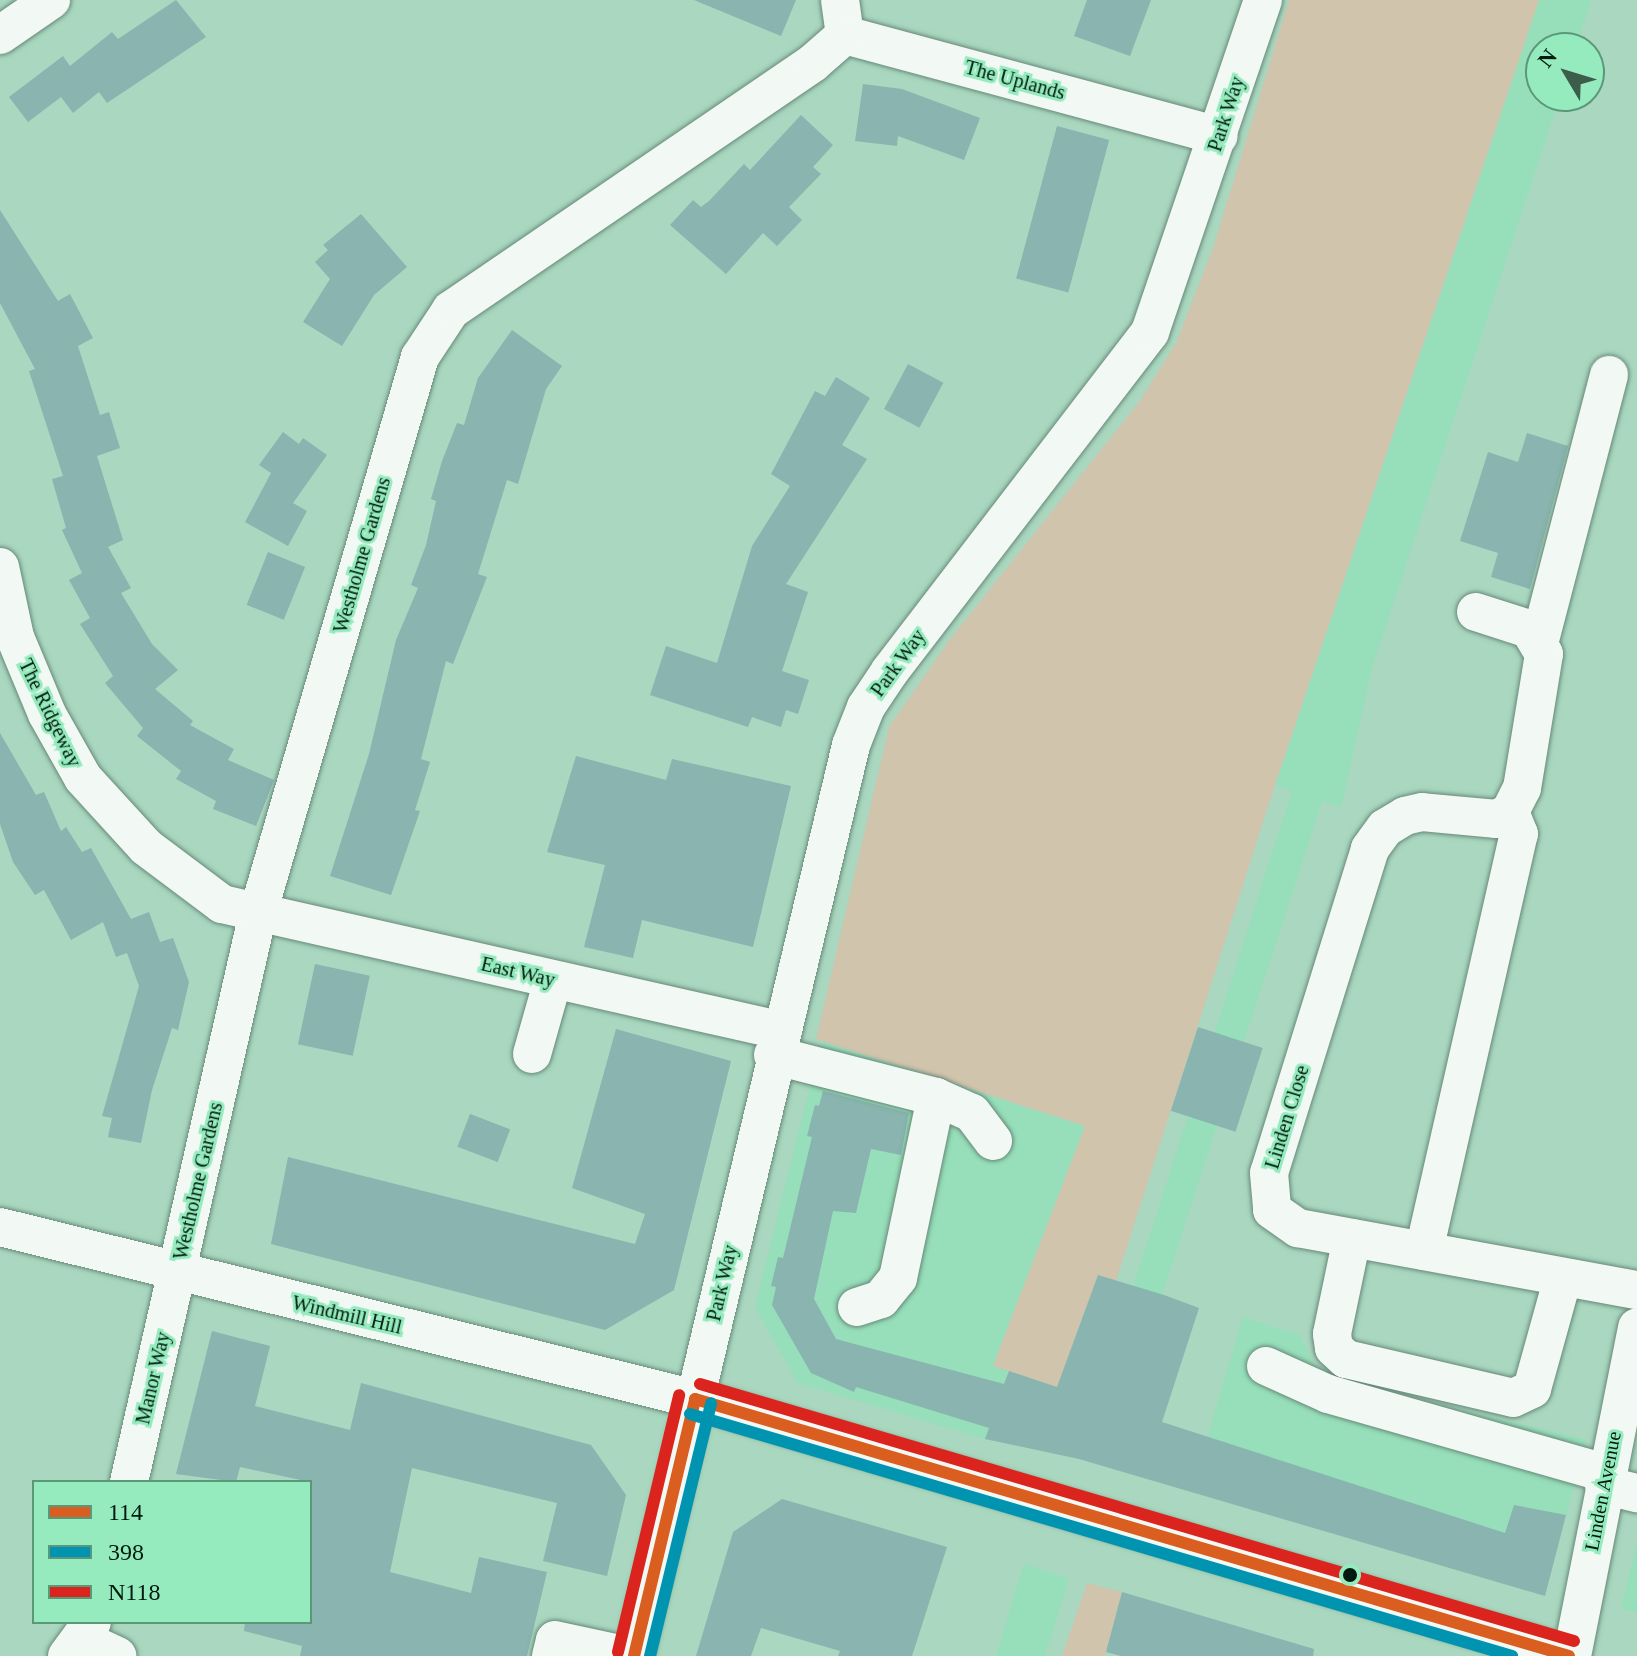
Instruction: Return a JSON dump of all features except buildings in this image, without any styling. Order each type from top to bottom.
[{"type":"street","points":[[0,35],[51,0]]},
{"type":"street","name":"Park Way","points":[[631,1656],[695,1399],[776,1042],[851,745],[866,707],[1150,332],[1263,0]]},
{"type":"street","name":"The Uplands","points":[[842,17],[1219,136]]},
{"type":"street","name":"Westholme Gardens","points":[[176,1275],[258,913],[420,357],[451,310],[813,63],[842,17]]},
{"type":"street","points":[[1424,1251],[1519,834],[1510,812],[1522,788],[1543,670],[1540,640],[1609,375]]},
{"type":"street","name":"The Ridgeway","points":[[0,567],[15,637],[47,714],[83,778],[146,847],[222,904],[258,913]]},
{"type":"street","points":[[1476,612],[1513,621],[1540,640]]},
{"type":"street","name":"Linden Close","points":[[1510,812],[1497,819],[1422,812],[1405,816],[1385,828],[1370,849],[1267,1189],[1279,1219],[1352,1238],[1637,1290]]},
{"type":"street","name":"East Way","points":[[258,913],[553,980],[776,1042],[936,1097],[972,1113],[993,1141]]},
{"type":"street","points":[[532,1054],[553,980]]},
{"type":"street","points":[[857,1307],[881,1299],[898,1278],[936,1097]]},
{"type":"street","name":"Windmill Hill","points":[[2,1236],[695,1399],[1570,1656]]},
{"type":"street","points":[[1352,1238],[1332,1334],[1334,1348],[1346,1359],[1513,1398],[1532,1389],[1563,1277]]},
{"type":"street","name":"Manor Way","points":[[129,1480],[176,1275]]},
{"type":"street","name":"Linden Avenue","points":[[1570,1656],[1616,1483],[1637,1327]]},
{"type":"street","points":[[1266,1366],[1328,1394],[1616,1483]]},
{"type":"street","points":[[81,1639],[117,1656]]},
{"type":"street","points":[[551,1656],[555,1640],[631,1656]]},
{"type":"shaded area","points":[[1289,0],[1539,0],[1528,32],[1525,32],[1525,42],[1275,785],[1116,1281],[1098,1275],[1057,1387],[993,1366],[1085,1126],[816,1039],[889,727],[950,639],[1139,402],[1176,343],[1214,245]]},
{"type":"shaded area","points":[[1539,0],[1591,0],[1581,32],[1528,32]]},
{"type":"shaded area","points":[[1525,42],[1525,112],[1555,112],[1372,668],[1341,807],[1322,801],[1124,1412],[1096,1403],[1292,791],[1275,785]]},
{"type":"shaded area","points":[[821,1042],[1085,1126],[993,1365],[1009,1371],[985,1439],[798,1383],[755,1307]]},
{"type":"shaded area","points":[[1243,1317],[1300,1335],[1320,1377],[1586,1440],[1545,1596],[1191,1492]]},
{"type":"shaded area","points":[[1637,1541],[1637,1612],[1621,1609]]},
{"type":"shaded area","points":[[1024,1563],[1069,1579],[1045,1656],[996,1656]]},
{"type":"shaded area","points":[[1087,1583],[1122,1592],[1105,1656],[1062,1656]]},
{"type":"transit line","name":"N118","points":[[700,1384],[1574,1641]]},
{"type":"transit line","name":"N118","points":[[618,1652],[679,1395]]},
{"type":"transit line","name":"114","points":[[695,1399],[1569,1656]]},
{"type":"transit line","name":"114","points":[[634,1656],[695,1399]]},
{"type":"transit line","name":"398","points":[[650,1656],[711,1403]]},
{"type":"transit line","name":"398","points":[[690,1414],[1512,1656]]}]
